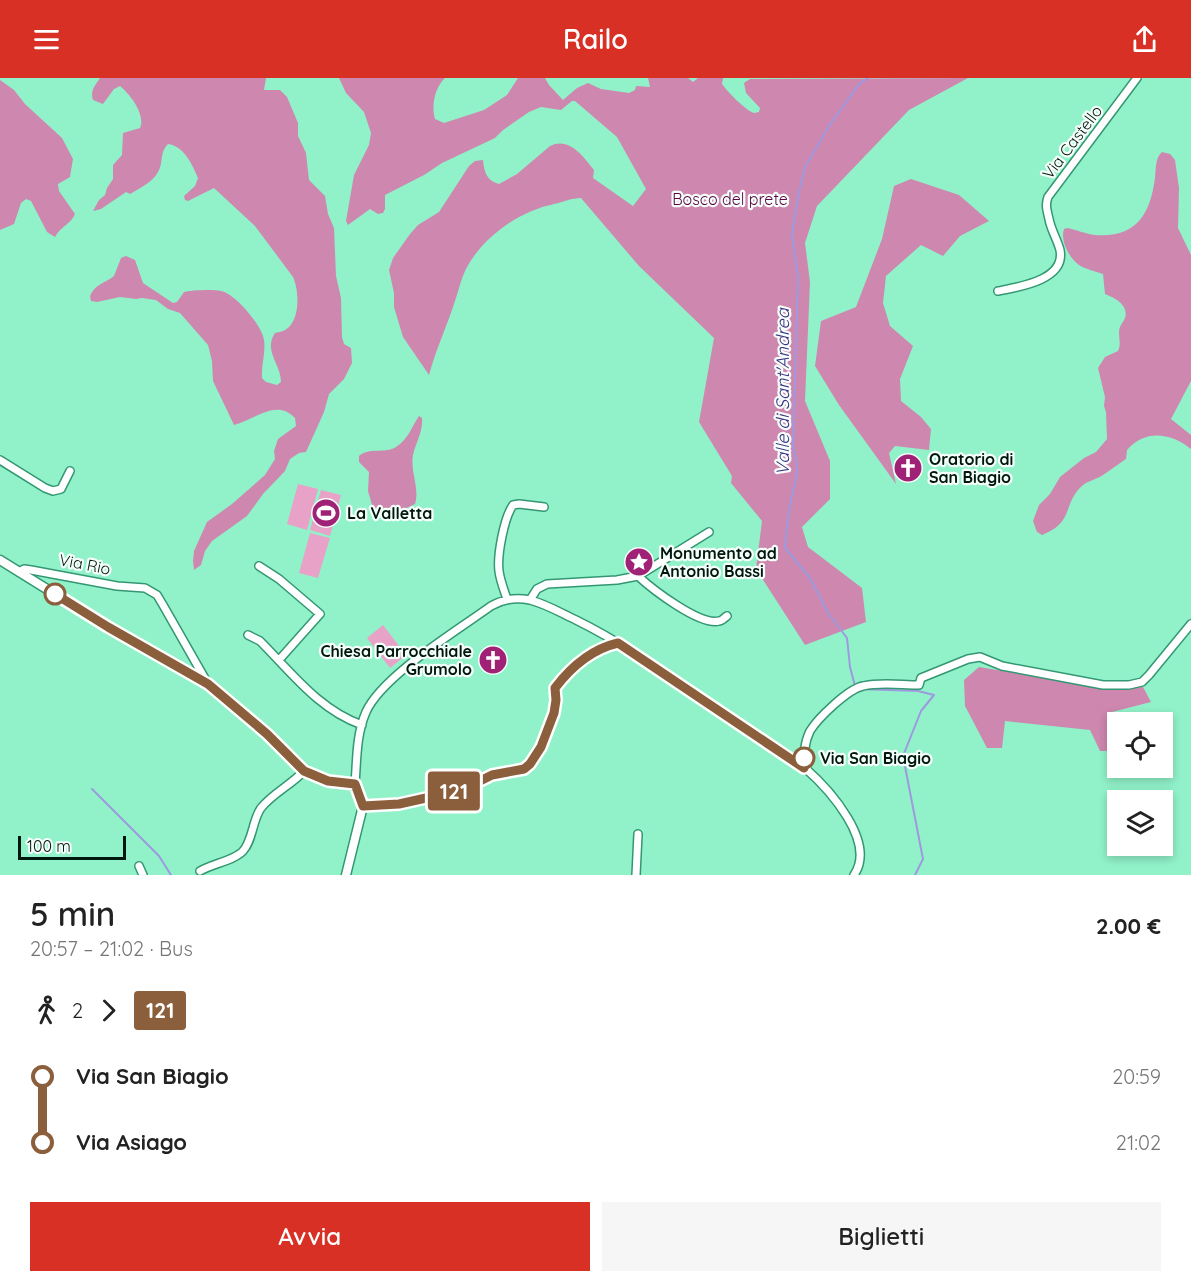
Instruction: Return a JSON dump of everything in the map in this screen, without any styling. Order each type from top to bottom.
[{"type":"street","name":"Via Castello","points":[[998,291],[1044,279],[1054,272],[1060,261],[1060,250],[1045,204],[1137,78]]},
{"type":"street","points":[[0,460],[53,491],[61,489],[70,471]]},
{"type":"street","points":[[507,599],[499,569],[509,511],[513,505],[519,504],[544,507]]},
{"type":"street","points":[[530,600],[537,590],[547,584],[617,580],[638,576],[709,532]]},
{"type":"street","name":"Via Rio","points":[[0,560],[108,627],[208,684],[267,734],[304,771]]},
{"type":"street","points":[[259,566],[279,579],[320,614],[279,660]]},
{"type":"street","name":"Via Rio","points":[[19,572],[31,570],[117,586],[146,588],[157,595],[208,684]]},
{"type":"street","points":[[638,576],[655,592],[689,613],[711,621],[719,621],[727,616]]},
{"type":"street","points":[[346,875],[363,806],[355,784],[357,742],[366,712],[376,694],[402,671],[491,606],[507,599],[530,600],[561,612],[618,643],[804,768],[839,806],[858,837],[861,856],[854,875]]},
{"type":"street","points":[[804,768],[804,749],[810,731],[855,687],[919,685],[921,678],[939,669],[980,657],[1002,666],[1104,685],[1129,685],[1142,682],[1165,658],[1191,624]]},
{"type":"street","points":[[248,635],[260,641],[319,701],[338,714],[362,725]]},
{"type":"street","points":[[363,806],[399,804],[462,790],[492,775],[524,769],[541,747],[554,713],[555,688],[561,679],[568,671],[603,647],[618,643]]},
{"type":"street","points":[[200,872],[212,864],[233,858],[243,851],[248,843],[253,822],[261,809],[268,800],[304,771],[328,781],[355,784]]},
{"type":"street","points":[[636,875],[638,834]]},
{"type":"street","points":[[139,866],[143,875]]},
{"type":"shaded area","points":[[298,484],[318,489],[307,530],[287,524]]},
{"type":"shaded area","name":"La Valletta","points":[[321,490],[341,495],[330,536],[310,530]]},
{"type":"shaded area","points":[[310,533],[330,538],[318,578],[299,573]]},
{"type":"shaded area","points":[[383,625],[406,655],[390,668],[367,638]]},
{"type":"green space","points":[[100,78],[266,78],[264,90],[280,90],[287,97],[298,123],[298,136],[306,153],[309,180],[325,196],[328,214],[334,228],[336,276],[341,298],[342,337],[344,344],[351,348],[352,363],[344,379],[329,394],[324,412],[306,452],[299,453],[290,459],[285,471],[263,494],[247,516],[212,541],[205,551],[201,565],[194,570],[194,551],[207,522],[265,475],[275,459],[274,451],[278,439],[296,426],[295,418],[288,412],[273,410],[234,425],[213,381],[208,345],[180,313],[168,309],[156,300],[120,297],[97,302],[91,301],[90,296],[97,286],[114,276],[121,258],[126,256],[135,260],[143,283],[173,303],[177,302],[187,291],[214,290],[227,293],[241,304],[259,327],[264,340],[262,378],[266,382],[277,385],[281,382],[272,352],[272,340],[275,333],[286,329],[293,322],[297,310],[296,289],[293,277],[255,226],[214,188],[188,201],[185,200],[184,196],[195,186],[198,178],[187,156],[174,145],[168,144],[165,147],[160,168],[150,182],[130,194],[126,192],[101,209],[93,211],[113,179],[113,165],[122,155],[123,133],[140,128],[141,123],[136,105],[120,86],[114,89],[103,104],[93,100],[93,91]]},
{"type":"green space","name":"Bosco del prete","points":[[339,78],[445,78],[436,92],[433,108],[435,119],[444,123],[484,110],[507,95],[518,78],[545,78],[563,100],[577,88],[588,83],[601,89],[629,93],[635,90],[636,86],[650,87],[648,78],[688,78],[693,82],[698,78],[723,78],[722,84],[728,91],[754,113],[759,112],[760,108],[746,93],[744,83],[750,79],[968,78],[909,110],[817,206],[805,243],[810,282],[805,401],[830,461],[830,499],[802,527],[808,547],[862,588],[866,622],[805,645],[756,569],[762,521],[731,483],[732,476],[699,422],[714,338],[639,266],[581,198],[528,212],[504,226],[483,245],[463,275],[429,375],[403,337],[394,307],[394,293],[389,270],[393,258],[418,225],[439,212],[469,166],[475,161],[483,160],[487,175],[499,184],[517,174],[550,146],[563,144],[575,149],[586,159],[594,170],[593,178],[633,206],[646,189],[617,137],[575,101],[561,110],[541,107],[529,112],[495,138],[442,163],[385,195],[383,213],[378,214],[370,209],[348,225],[346,221],[354,175],[369,145],[371,133],[364,112],[346,93]]},
{"type":"green space","points":[[0,80],[14,90],[25,104],[62,138],[73,159],[70,177],[58,184],[59,191],[75,214],[55,237],[47,232],[31,201],[26,199],[21,203],[14,224],[0,230]]},
{"type":"green space","points":[[1162,152],[1170,154],[1175,160],[1179,188],[1178,228],[1191,255],[1191,381],[1171,419],[1191,435],[1191,449],[1175,439],[1158,436],[1150,436],[1134,443],[1127,450],[1126,459],[1082,486],[1072,499],[1064,519],[1052,530],[1042,535],[1037,532],[1033,521],[1039,505],[1050,494],[1060,477],[1084,458],[1096,452],[1107,439],[1105,397],[1098,368],[1105,357],[1118,351],[1119,330],[1126,313],[1120,303],[1105,294],[1103,274],[1081,266],[1072,258],[1064,243],[1064,229],[1095,235],[1109,235],[1131,228],[1145,213],[1153,191],[1157,160]]},
{"type":"green space","points":[[911,179],[959,195],[989,221],[960,236],[943,256],[921,245],[886,276],[883,303],[890,326],[913,346],[900,379],[901,401],[921,417],[931,429],[929,450],[895,446],[889,453],[896,484],[839,405],[815,366],[821,321],[856,307],[882,239],[894,186]]},
{"type":"green space","points":[[419,416],[422,418],[421,428],[412,461],[416,492],[415,504],[396,513],[375,515],[368,491],[369,472],[359,462],[359,456],[367,452],[396,447],[407,437]]},
{"type":"green space","points":[[979,667],[1106,688],[1143,687],[1151,702],[1107,712],[1107,751],[1100,751],[1090,730],[1005,721],[1002,748],[987,748],[965,706],[964,680]]},
{"type":"waterway","name":"Valle di Sant'Andrea","points":[[855,686],[850,667],[847,638],[828,613],[810,578],[785,548],[789,511],[797,473],[793,446],[798,277],[792,234],[799,192],[805,167],[829,126],[859,84],[868,78]]},
{"type":"waterway","name":"Valle di Sant'Andrea","points":[[859,689],[918,691],[934,695],[921,711],[903,756],[923,859],[915,875]]},
{"type":"waterway","points":[[92,789],[159,856],[171,875]]},
{"type":"bus line","name":"121","points":[[55,594],[208,684],[267,734],[304,771],[328,781],[355,784],[363,806],[399,804],[423,799],[462,790],[492,775],[524,769],[541,747],[554,713],[555,688],[568,671],[603,647],[618,643],[804,768],[804,758]]},
{"type":"place","name":"Oratorio di San Biagio","points":[[908,468]]},
{"type":"place","name":"La Valletta","points":[[326,513]]},
{"type":"place","name":"Monumento ad Antonio Bassi","points":[[639,562]]},
{"type":"place","name":"Chiesa Parrocchiale Grumolo","points":[[493,660]]},
{"type":"place","name":"Via San Biagio","points":[[804,758]]}]
